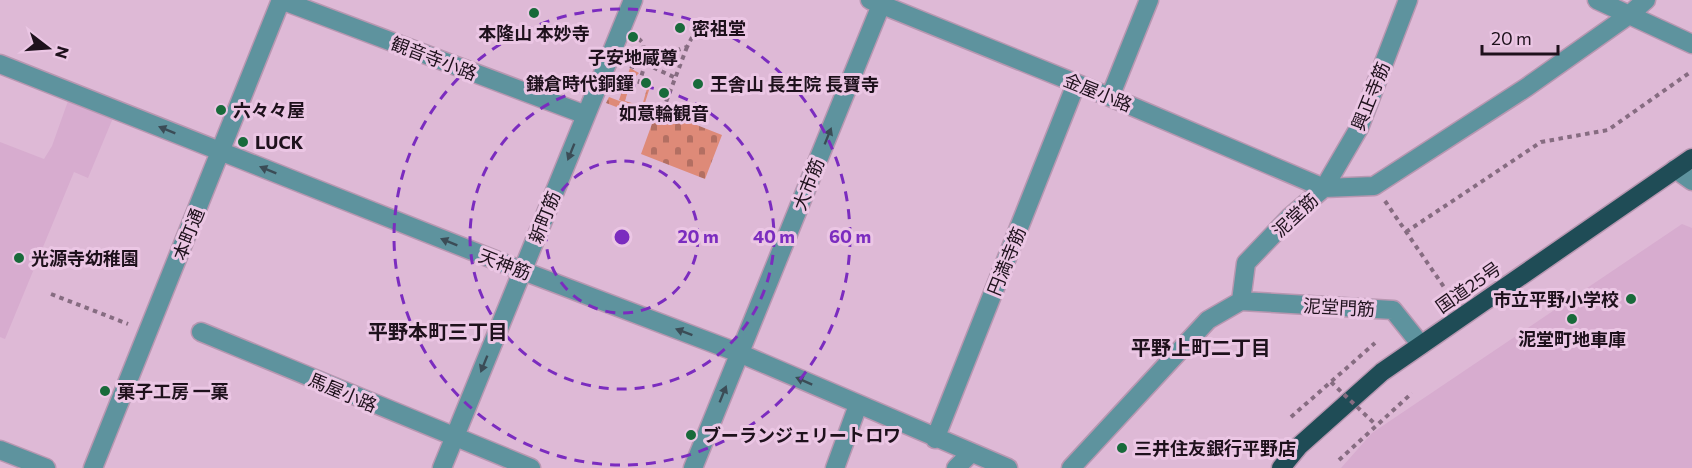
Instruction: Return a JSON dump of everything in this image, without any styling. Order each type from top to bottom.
[{"type":"highway","name":"国道25号","points":[[1281,468],[1299,446],[1382,372],[1692,158]]},
{"type":"street","name":"観音寺小路","points":[[281,0],[586,115]]},
{"type":"street","name":"本町通","points":[[93,468],[281,0]]},
{"type":"street","name":"新町筋","points":[[442,468],[633,0]]},
{"type":"street","points":[[1110,97],[1149,0]]},
{"type":"street","name":"興正寺筋","points":[[1324,188],[1359,128],[1408,0]]},
{"type":"street","points":[[1597,0],[1692,44]]},
{"type":"street","points":[[1374,186],[1527,87],[1629,15],[1646,0]]},
{"type":"street","name":"金屋小路","points":[[878,2],[1324,188]]},
{"type":"street","name":"大市筋","points":[[693,468],[878,2]]},
{"type":"street","name":"天神筋","points":[[0,64],[523,271],[739,353],[935,439],[1008,468]]},
{"type":"street","name":"円満寺筋","points":[[935,439],[1076,84]]},
{"type":"street","points":[[1675,169],[1692,181]]},
{"type":"street","name":"泥堂筋","points":[[1241,301],[1245,263],[1290,217],[1324,188],[1374,186]]},
{"type":"street","points":[[1071,468],[1208,320],[1241,301]]},
{"type":"street","name":"泥堂門筋","points":[[1241,301],[1393,310],[1421,345]]},
{"type":"street","name":"馬屋小路","points":[[201,332],[454,439],[531,468]]},
{"type":"street","points":[[835,468],[858,405]]},
{"type":"street","points":[[0,450],[45,468]]},
{"type":"street","points":[[956,468],[970,453]]},
{"type":"path","points":[[663,110],[687,47],[699,24]]},
{"type":"path","points":[[635,38],[643,43],[639,84]]},
{"type":"path","points":[[624,69],[627,70],[630,66],[638,68],[641,62],[687,47]]},
{"type":"path","points":[[668,54],[670,48]]},
{"type":"path","points":[[641,62],[676,78]]},
{"type":"path","points":[[1406,232],[1541,142],[1608,129],[1692,71]]},
{"type":"path","points":[[1374,186],[1446,290]]},
{"type":"path","points":[[51,294],[139,328]]},
{"type":"path","points":[[1291,417],[1375,343]]},
{"type":"path","points":[[1331,382],[1376,425]]},
{"type":"path","points":[[1339,460],[1412,393]]},
{"type":"shaded area","name":"光源寺幼稚園","points":[[68,101],[113,118],[88,178],[74,172],[5,339],[0,337],[0,142],[44,159],[52,146]]},
{"type":"shaded area","name":"市立平野小学校","points":[[1682,224],[1692,228],[1692,468],[1341,468],[1372,433]]},
{"type":"green space","points":[[630,68],[639,73],[631,81],[625,101],[642,106],[648,85],[645,84],[648,82],[650,87],[643,109],[619,100]]},
{"type":"green space","points":[[609,97],[643,110],[646,105],[722,135],[705,179],[641,154],[653,121],[606,103]]},
{"type":"place","name":"本隆山 本妙寺","points":[[534,13]]},
{"type":"place","name":"密祖堂","points":[[680,28]]},
{"type":"place","name":"子安地蔵尊","points":[[633,37]]},
{"type":"place","name":"鎌倉時代銅鐘","points":[[646,83]]},
{"type":"place","name":"王舎山 長生院 長寶寺","points":[[698,84]]},
{"type":"place","name":"如意輪観音","points":[[664,93]]},
{"type":"place","name":"六々々屋","points":[[221,110]]},
{"type":"place","name":"LUCK","points":[[243,142]]},
{"type":"place","name":"光源寺幼稚園","points":[[19,258]]},
{"type":"place","name":"市立平野小学校","points":[[1631,299]]},
{"type":"place","name":"泥堂町地車庫","points":[[1572,319]]},
{"type":"place","name":"菓子工房 一菓","points":[[105,391]]},
{"type":"place","name":"ブーランジェリートロワ","points":[[691,435]]},
{"type":"place","name":"三井住友銀行平野店","points":[[1122,448]]},
{"type":"district","name":"平野本町三丁目","points":[[438,331]]},
{"type":"district","name":"平野上町二丁目","points":[[1201,347]]}]
